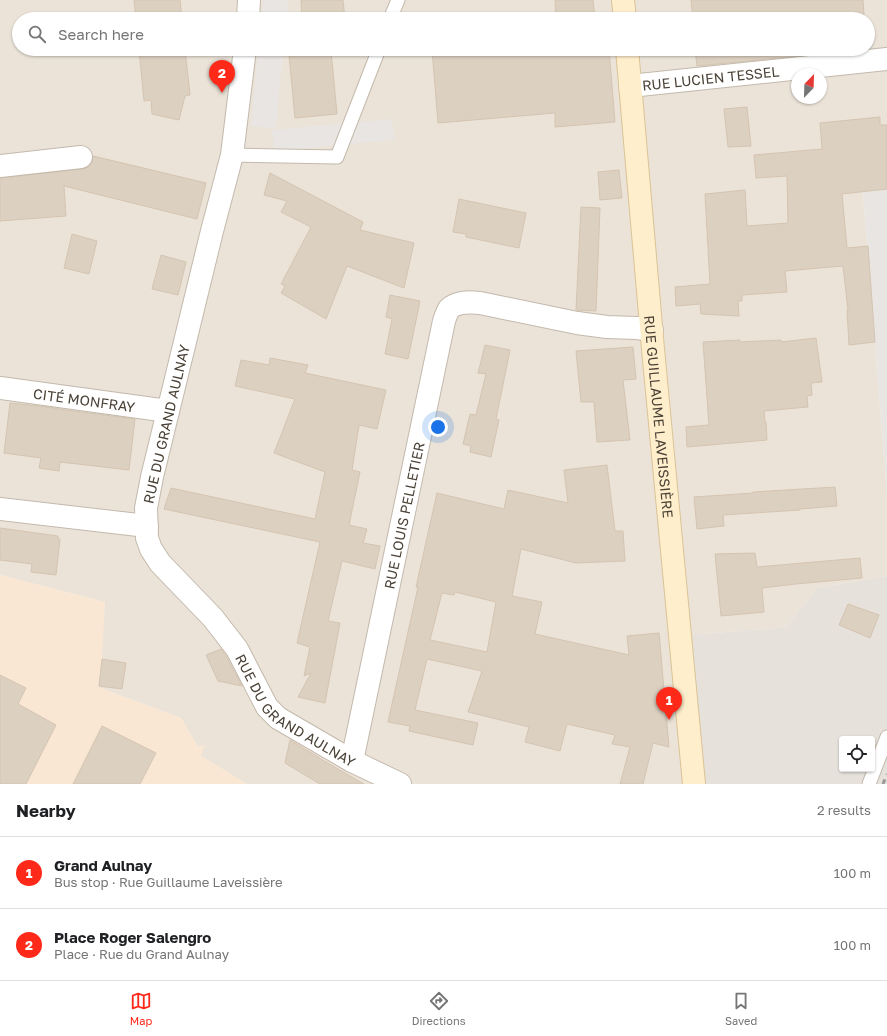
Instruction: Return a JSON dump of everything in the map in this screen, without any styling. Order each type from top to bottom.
[{"type":"street","points":[[248,12],[249,0]]},
{"type":"street","points":[[623,0],[624,12]]},
{"type":"street","name":"RUE DU GRAND AULNAY","points":[[243,56],[232,155],[152,477],[146,508],[147,538],[151,549],[160,563],[213,618],[237,649],[267,707],[278,718],[352,761],[400,784]]},
{"type":"street","name":"RUE GUILLAUME LAVEISSIÈRE","points":[[628,56],[694,784]]},
{"type":"street","name":"RUE LUCIEN TESSEL","points":[[630,86],[887,59]]},
{"type":"street","points":[[0,166],[81,157]]},
{"type":"street","name":"RUE LOUIS PELLETIER","points":[[352,761],[444,321],[449,310],[456,305],[467,302],[480,303],[577,323],[652,330]]},
{"type":"street","name":"CITÉ MONFRAY","points":[[0,392],[168,411]]},
{"type":"street","points":[[0,509],[147,526]]},
{"type":"lane","points":[[393,12],[398,0]]},
{"type":"lane","points":[[232,155],[337,157],[376,56]]},
{"type":"lane","points":[[869,784],[887,737]]},
{"type":"shaded area","points":[[0,0],[887,0],[887,167],[861,169],[887,494],[887,576],[817,588],[786,627],[680,636],[694,784],[247,784],[201,756],[203,745],[198,747],[181,718],[98,687],[105,602],[0,575]]},
{"type":"shaded area","points":[[263,0],[288,0],[287,12],[262,12]]},
{"type":"shaded area","points":[[257,56],[282,56],[276,129],[251,126]]},
{"type":"shaded area","points":[[392,119],[394,140],[274,151],[272,130]]},
{"type":"shaded area","points":[[887,167],[887,494],[861,169]]},
{"type":"shaded area","points":[[0,575],[105,602],[102,659],[98,687],[181,718],[198,747],[204,745],[201,756],[247,784],[0,784]]},
{"type":"shaded area","points":[[887,576],[887,784],[694,784],[680,636],[786,627],[817,588]]},
{"type":"building","points":[[134,0],[180,0],[181,12],[135,12]]},
{"type":"building","points":[[301,0],[343,0],[344,12],[302,12]]},
{"type":"building","points":[[555,0],[593,0],[594,12],[556,12]]},
{"type":"building","points":[[691,0],[863,0],[864,12],[692,12]]},
{"type":"building","points":[[140,56],[186,56],[190,95],[185,96],[179,120],[152,114],[151,100],[144,101]]},
{"type":"building","points":[[289,56],[331,56],[337,114],[295,118]]},
{"type":"building","points":[[433,56],[610,56],[615,122],[555,127],[555,113],[438,123]]},
{"type":"building","points":[[696,56],[799,56],[697,66]]},
{"type":"building","points":[[747,107],[751,146],[728,147],[724,109]]},
{"type":"building","points":[[880,117],[880,125],[887,125],[887,189],[842,194],[847,248],[868,246],[875,342],[849,345],[848,310],[843,266],[785,271],[787,292],[742,295],[742,301],[738,301],[739,316],[701,314],[700,304],[676,306],[675,287],[710,284],[705,194],[745,190],[747,226],[788,223],[787,176],[756,178],[754,155],[822,149],[820,123]]},
{"type":"building","points":[[93,156],[206,183],[197,219],[64,186],[66,216],[0,221],[0,178],[83,169],[89,167]]},
{"type":"building","points":[[619,170],[622,198],[600,200],[598,172]]},
{"type":"building","points":[[270,173],[363,222],[360,230],[414,243],[404,288],[347,266],[326,319],[281,293],[285,286],[281,284],[311,227],[281,212],[287,201],[264,195]]},
{"type":"building","points":[[459,199],[526,213],[519,248],[466,237],[466,234],[453,232]]},
{"type":"building","points":[[581,207],[600,208],[596,311],[576,310]]},
{"type":"building","points":[[72,234],[97,241],[89,274],[64,268]]},
{"type":"building","points":[[161,255],[186,262],[178,295],[152,289]]},
{"type":"building","points":[[390,295],[420,301],[408,359],[385,354],[392,319],[386,317]]},
{"type":"building","points":[[816,338],[822,382],[811,383],[812,395],[807,396],[808,407],[764,411],[767,440],[687,447],[686,427],[709,425],[703,342],[781,340],[781,342]]},
{"type":"building","points":[[485,345],[510,350],[496,419],[499,420],[491,457],[470,452],[471,446],[463,444],[470,414],[476,415],[486,374],[478,373]]},
{"type":"building","points":[[633,347],[636,379],[623,380],[630,440],[597,442],[594,402],[581,402],[576,351]]},
{"type":"building","points":[[270,358],[308,365],[305,373],[386,390],[377,429],[359,425],[352,470],[360,472],[349,525],[367,529],[363,543],[380,546],[375,569],[342,561],[328,621],[340,623],[325,703],[298,697],[311,673],[304,676],[310,647],[297,643],[320,542],[164,509],[171,488],[315,519],[325,472],[274,453],[295,399],[235,386],[241,360],[269,365]]},
{"type":"building","points":[[10,403],[135,419],[129,470],[60,462],[59,471],[39,468],[41,458],[4,453]]},
{"type":"building","points":[[607,465],[615,531],[623,531],[625,561],[576,563],[521,549],[512,596],[542,602],[535,634],[629,655],[627,636],[659,633],[669,747],[653,743],[643,784],[620,784],[630,747],[612,744],[615,735],[567,724],[560,751],[525,742],[529,727],[468,712],[482,671],[427,659],[415,710],[478,723],[473,745],[409,731],[410,726],[388,722],[437,493],[504,509],[508,490],[568,503],[564,470]],"holes":[[[455,592],[496,602],[487,652],[430,640],[442,593],[454,595]]]},
{"type":"building","points":[[835,487],[837,506],[723,515],[724,526],[697,529],[694,497]]},
{"type":"building","points":[[0,528],[58,536],[58,539],[60,539],[56,575],[31,572],[32,564],[0,560]]},
{"type":"building","points":[[755,553],[757,567],[860,558],[862,578],[762,588],[764,612],[721,616],[715,554]]},
{"type":"building","points":[[848,604],[879,615],[870,638],[839,625]]},
{"type":"building","points":[[221,649],[242,686],[218,681],[206,655]]},
{"type":"building","points":[[102,659],[126,663],[122,689],[99,686]]},
{"type":"building","points":[[0,675],[26,688],[18,704],[56,725],[26,784],[0,784]]},
{"type":"building","points":[[102,726],[156,753],[140,784],[73,784]]},
{"type":"building","points":[[290,740],[364,784],[320,784],[285,763]]},
{"type":"railway","points":[[883,784],[887,774]]},
{"type":"place","name":"Place Roger Salengro","points":[[222,93]]},
{"type":"place","name":"Grand Aulnay","points":[[669,720]]}]
